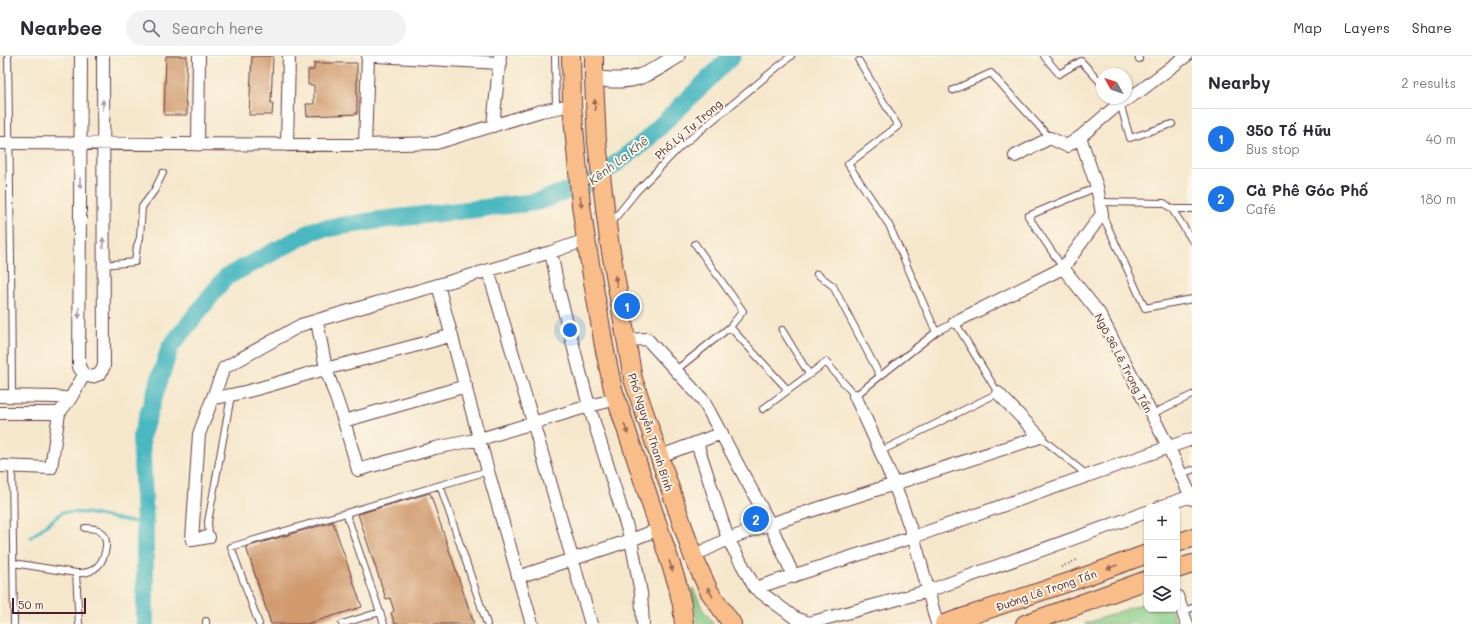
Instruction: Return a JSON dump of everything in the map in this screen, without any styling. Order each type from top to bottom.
[{"type":"main road","points":[[564,107],[571,56]]},
{"type":"main road","points":[[594,56],[594,79]]},
{"type":"main road","name":"Phố Nguyễn Thanh Bình","points":[[594,79],[597,144],[607,228],[633,379],[658,457],[693,556],[708,592],[732,624]]},
{"type":"main road","name":"Phố Nguyễn Thanh Bình","points":[[564,107],[576,149],[586,240],[604,346],[617,399],[677,583],[682,605],[684,624]]},
{"type":"main road","points":[[1180,542],[1192,538]]},
{"type":"main road","name":"Đường Lê Trọng Tấn","points":[[944,624],[1144,555]]},
{"type":"main road","points":[[1180,568],[1192,564]]},
{"type":"main road","points":[[1025,624],[1144,581]]},
{"type":"street","points":[[81,56],[79,367],[84,375],[92,377],[100,374],[104,366],[103,56]]},
{"type":"street","points":[[198,145],[199,56]]},
{"type":"street","points":[[287,145],[289,56]]},
{"type":"street","points":[[365,145],[368,56]]},
{"type":"street","points":[[376,56],[500,60],[493,126]]},
{"type":"street","points":[[1132,94],[1140,91],[1186,56]]},
{"type":"street","points":[[594,79],[616,80],[640,77],[661,67],[673,57]]},
{"type":"street","points":[[1014,156],[1050,138],[1067,146],[1080,137],[1114,104]]},
{"type":"street","points":[[4,143],[198,145],[365,145],[436,143],[564,107]]},
{"type":"street","points":[[955,322],[1063,268],[1101,208],[1097,187],[1080,137]]},
{"type":"street","points":[[209,537],[192,540],[199,434],[224,368],[302,325],[551,252],[586,240]]},
{"type":"street","points":[[551,252],[559,292],[589,406],[631,540],[641,594],[643,624]]},
{"type":"street","name":"Ngõ 36 Lê Trọng Tấn","points":[[1063,268],[1099,313],[1169,448],[1186,472],[1191,497]]},
{"type":"street","points":[[488,270],[590,624]]},
{"type":"street","points":[[438,285],[488,471],[532,624]]},
{"type":"street","points":[[317,321],[326,369],[344,421],[358,470],[435,448],[480,439],[533,422],[617,399]]},
{"type":"street","points":[[213,398],[231,396],[452,335]]},
{"type":"street","points":[[626,340],[648,339],[703,400],[770,524],[794,577]]},
{"type":"street","points":[[0,466],[50,468],[59,413],[70,399],[84,375]]},
{"type":"street","points":[[344,421],[466,386]]},
{"type":"street","points":[[693,556],[728,539],[770,524],[1040,437],[998,393]]},
{"type":"street","points":[[6,396],[57,397],[70,399]]},
{"type":"street","points":[[855,396],[881,451],[894,483],[913,537],[937,624]]},
{"type":"street","points":[[0,412],[59,413]]},
{"type":"street","points":[[658,457],[722,434]]},
{"type":"street","points":[[755,588],[794,577],[913,537],[1192,439]]},
{"type":"street","points":[[697,443],[728,539],[755,588],[795,618],[809,622],[928,591],[1144,513]]},
{"type":"street","points":[[1169,504],[1191,497]]},
{"type":"street","points":[[518,577],[631,540],[659,529]]},
{"type":"street","points":[[1180,600],[1187,610],[1187,624]]},
{"type":"lane","points":[[6,396],[4,143],[8,56]]},
{"type":"lane","points":[[555,56],[564,107]]},
{"type":"lane","name":"Phố Lý Tự Trọng","points":[[607,228],[636,192],[679,148],[791,56]]},
{"type":"lane","points":[[1044,56],[1059,74],[1081,61],[1096,77]]},
{"type":"lane","points":[[859,61],[898,126],[848,164],[889,225],[936,332]]},
{"type":"lane","points":[[953,90],[991,73],[1050,138]]},
{"type":"lane","points":[[1119,104],[1130,138],[1172,124]]},
{"type":"lane","points":[[103,265],[135,262],[137,246],[140,238],[142,207],[154,191],[163,173]]},
{"type":"lane","name":"Ngõ 36 Lê Trọng Tấn","points":[[1063,268],[1028,216],[1097,187]]},
{"type":"lane","points":[[1192,240],[1172,210],[1164,203],[1101,208],[1145,308],[1192,299]]},
{"type":"lane","points":[[1172,210],[1192,209]]},
{"type":"lane","points":[[676,370],[730,327],[743,311],[696,244]]},
{"type":"lane","points":[[816,274],[833,286],[880,376]]},
{"type":"lane","points":[[763,409],[826,362],[855,396],[936,332],[955,322],[998,393],[881,451]]},
{"type":"lane","points":[[730,327],[788,390]]},
{"type":"lane","points":[[782,330],[809,374]]},
{"type":"lane","points":[[1152,414],[1192,395]]},
{"type":"lane","points":[[209,537],[208,522],[231,396]]},
{"type":"lane","points":[[1040,437],[1089,476]]},
{"type":"lane","points":[[12,466],[14,624]]},
{"type":"lane","points":[[258,624],[231,547],[488,471]]},
{"type":"lane","points":[[440,485],[487,624]]},
{"type":"lane","points":[[346,513],[384,624]]},
{"type":"lane","points":[[13,563],[76,574],[86,573],[93,570],[100,565],[104,558],[106,542],[100,531],[85,528]]},
{"type":"lane","points":[[76,574],[79,624]]},
{"type":"lane","points":[[342,624],[380,612]]},
{"type":"path","points":[[1061,568],[1077,560]]},
{"type":"green space","points":[[693,588],[703,610],[714,624],[697,624],[691,589]]},
{"type":"green space","points":[[1144,603],[1144,612],[1172,612],[1176,624],[1084,624]]},
{"type":"building","points":[[166,56],[187,56],[185,103],[187,103],[187,115],[164,115]]},
{"type":"building","points":[[252,56],[273,56],[271,103],[273,103],[272,115],[249,115]]},
{"type":"building","points":[[314,63],[357,63],[357,114],[307,116],[306,104],[314,104],[314,85],[308,85],[308,70],[314,70]]},
{"type":"building","points":[[430,493],[474,624],[395,624],[391,613],[394,611],[390,598],[386,599],[358,514]]},
{"type":"building","points":[[333,522],[362,607],[307,624],[271,624],[246,547]]},
{"type":"waterway","name":"Kênh La Khê","points":[[145,624],[145,524],[141,437],[170,347],[226,277],[315,230],[380,220],[536,202],[590,183],[643,143],[732,56]]},
{"type":"waterway","points":[[31,537],[63,512],[86,513],[145,524]]},
{"type":"place","name":"350 Tố Hữu","points":[[627,306]]},
{"type":"place","name":"Cà Phê Góc Phố","points":[[756,519]]}]
